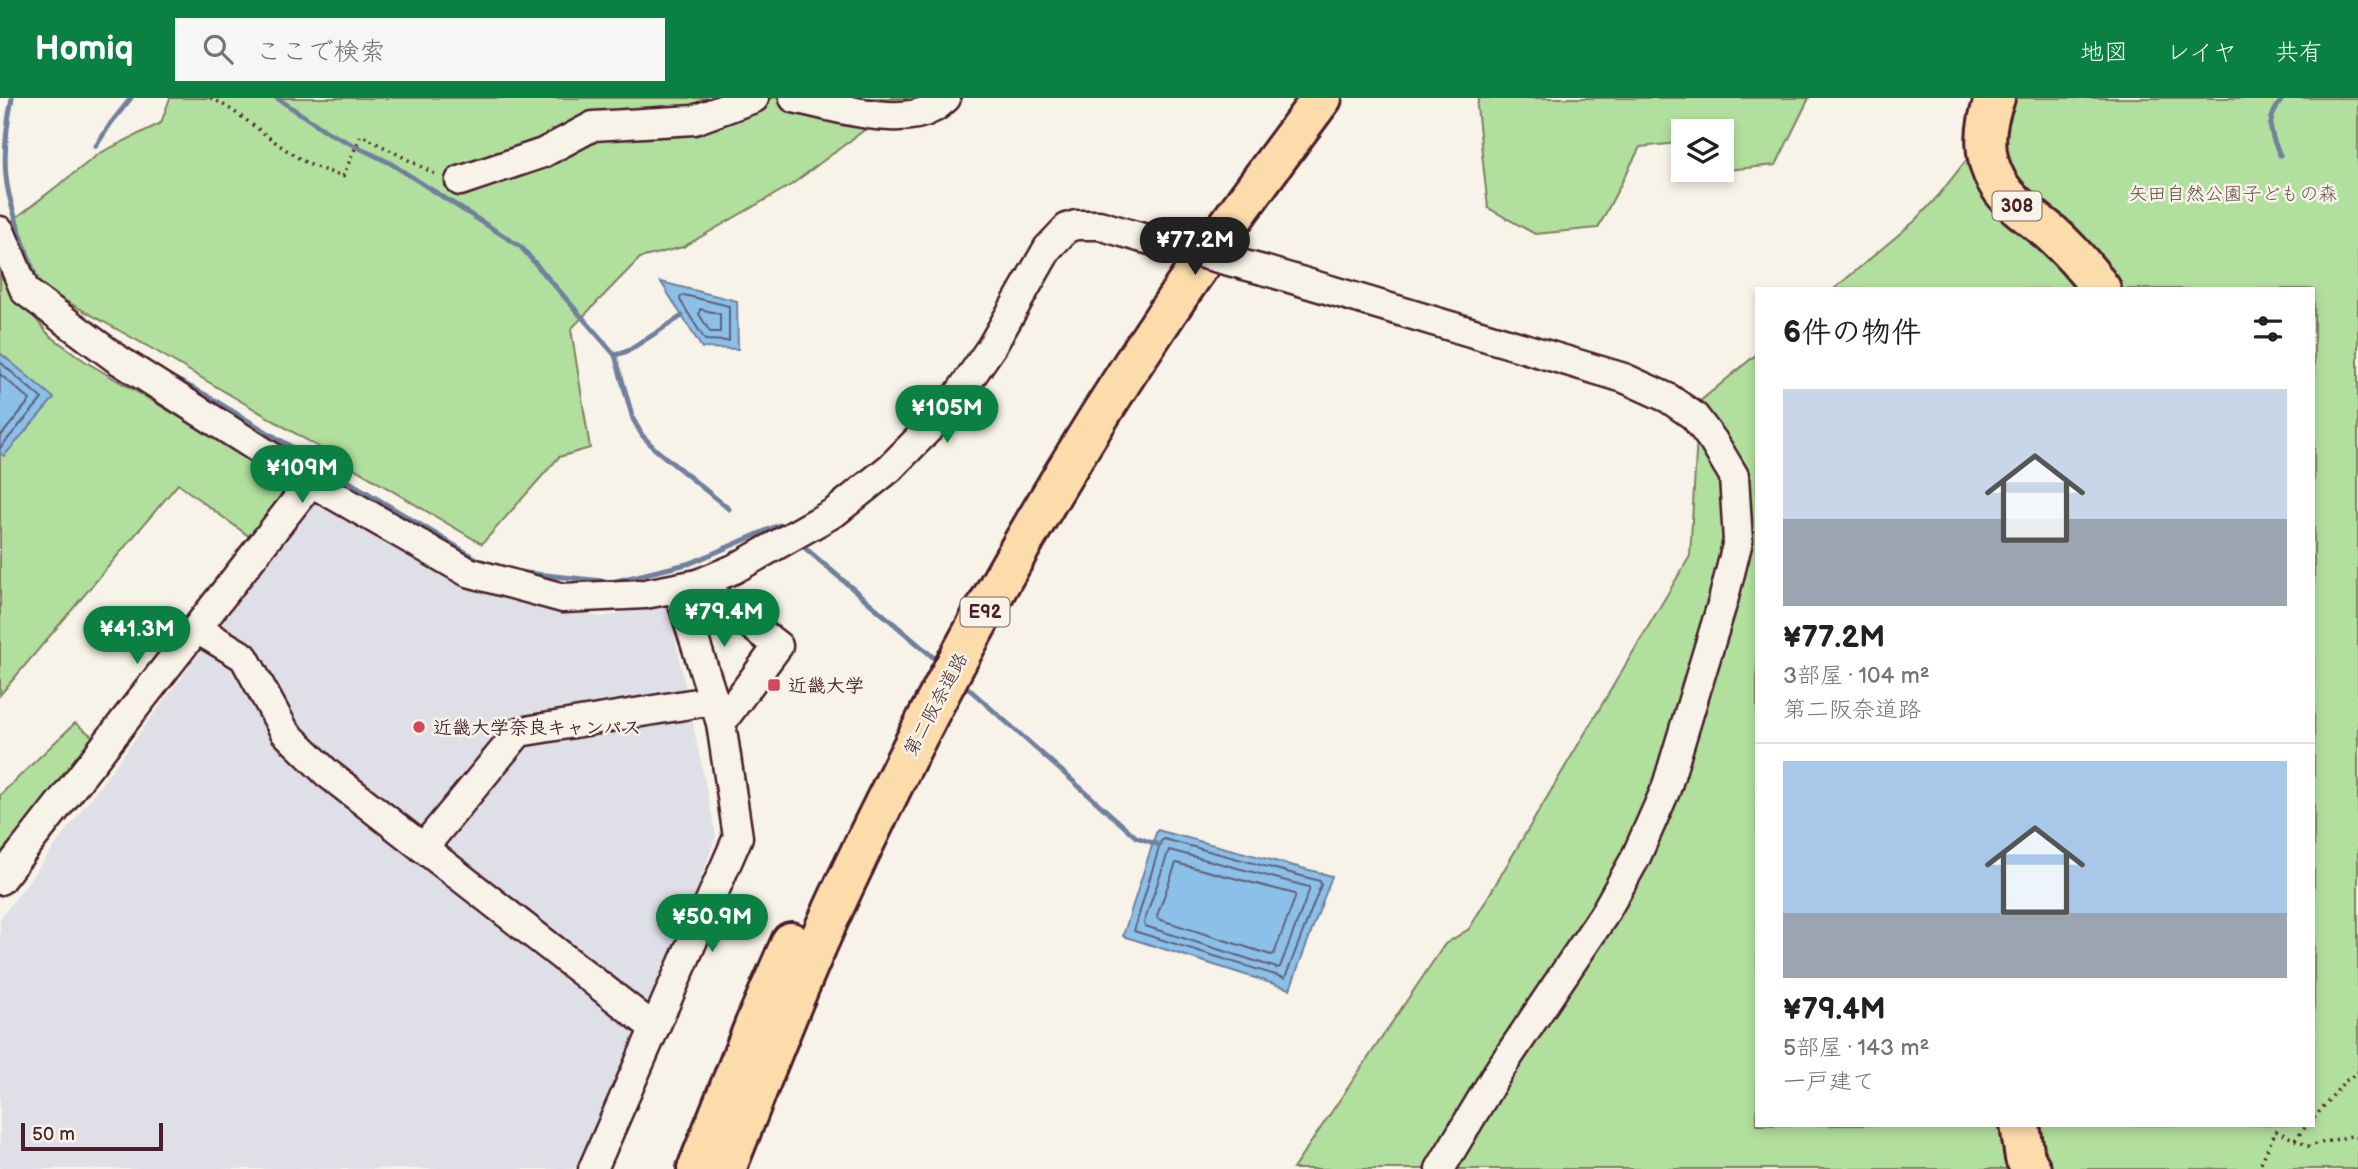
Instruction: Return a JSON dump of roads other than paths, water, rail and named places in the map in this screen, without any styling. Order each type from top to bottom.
[{"type":"highway","name":"第二阪奈道路","points":[[696,1169],[755,1024],[820,877],[941,635],[1075,408],[1224,187],[1289,98]]},
{"type":"highway","name":"第二阪奈道路","points":[[726,1169],[843,887],[964,649],[1090,433],[1166,315],[1322,98]]},
{"type":"highway","name":"308","points":[[1995,98],[1987,124],[1986,151],[1990,169],[2013,202],[2067,248],[2099,287]]},
{"type":"highway","points":[[2020,1127],[2025,1158],[2031,1169]]},
{"type":"street","points":[[460,181],[543,153],[593,126],[694,120],[754,98]]},
{"type":"street","points":[[794,98],[868,114],[907,116],[932,109],[946,98]]},
{"type":"street","points":[[0,231],[25,291],[117,359],[311,482],[468,572],[564,598],[645,594],[688,586],[734,569],[835,512],[890,468],[950,407],[992,346],[1048,248],[1067,228],[1076,225],[1099,225],[1263,270],[1624,378],[1668,397],[1694,416],[1734,476],[1738,541],[1723,601],[1667,789],[1634,859],[1603,916],[1498,1072],[1440,1169]]},
{"type":"street","points":[[0,880],[311,482]]},
{"type":"street","points":[[588,1166],[654,1028],[738,837],[718,712],[688,586]]},
{"type":"street","points":[[423,849],[519,732],[718,712],[778,646],[688,586]]},
{"type":"street","points":[[197,629],[244,657],[285,732],[327,774],[654,1028]]},
{"type":"water","points":[[661,282],[737,301],[738,349],[702,348]]},
{"type":"water","points":[[0,353],[54,398],[4,456],[0,453]]},
{"type":"water","points":[[1157,830],[1332,876],[1290,989],[1123,936]]},
{"type":"waterway","points":[[12,98],[5,144],[6,179],[14,215],[40,289]]},
{"type":"waterway","points":[[96,146],[131,98]]},
{"type":"waterway","points":[[277,98],[329,133],[390,163],[521,247],[615,355],[633,419],[642,435],[655,449],[729,509]]},
{"type":"waterway","points":[[2280,155],[2271,132],[2271,120],[2283,98]]},
{"type":"waterway","points":[[615,355],[628,351],[682,316]]},
{"type":"waterway","points":[[169,376],[204,394],[485,564]]},
{"type":"waterway","points":[[517,572],[612,582],[691,563],[779,525],[786,531]]},
{"type":"waterway","points":[[798,542],[940,663]]},
{"type":"waterway","points":[[960,681],[1136,837],[1159,845]]},
{"type":"place","name":"近畿大学","points":[[774,685]]},
{"type":"place","name":"近畿大学奈良キャンパス","points":[[419,727]]},
{"type":"park label","name":"矢田自然公園子どもの森","points":[[2233,193]]}]
